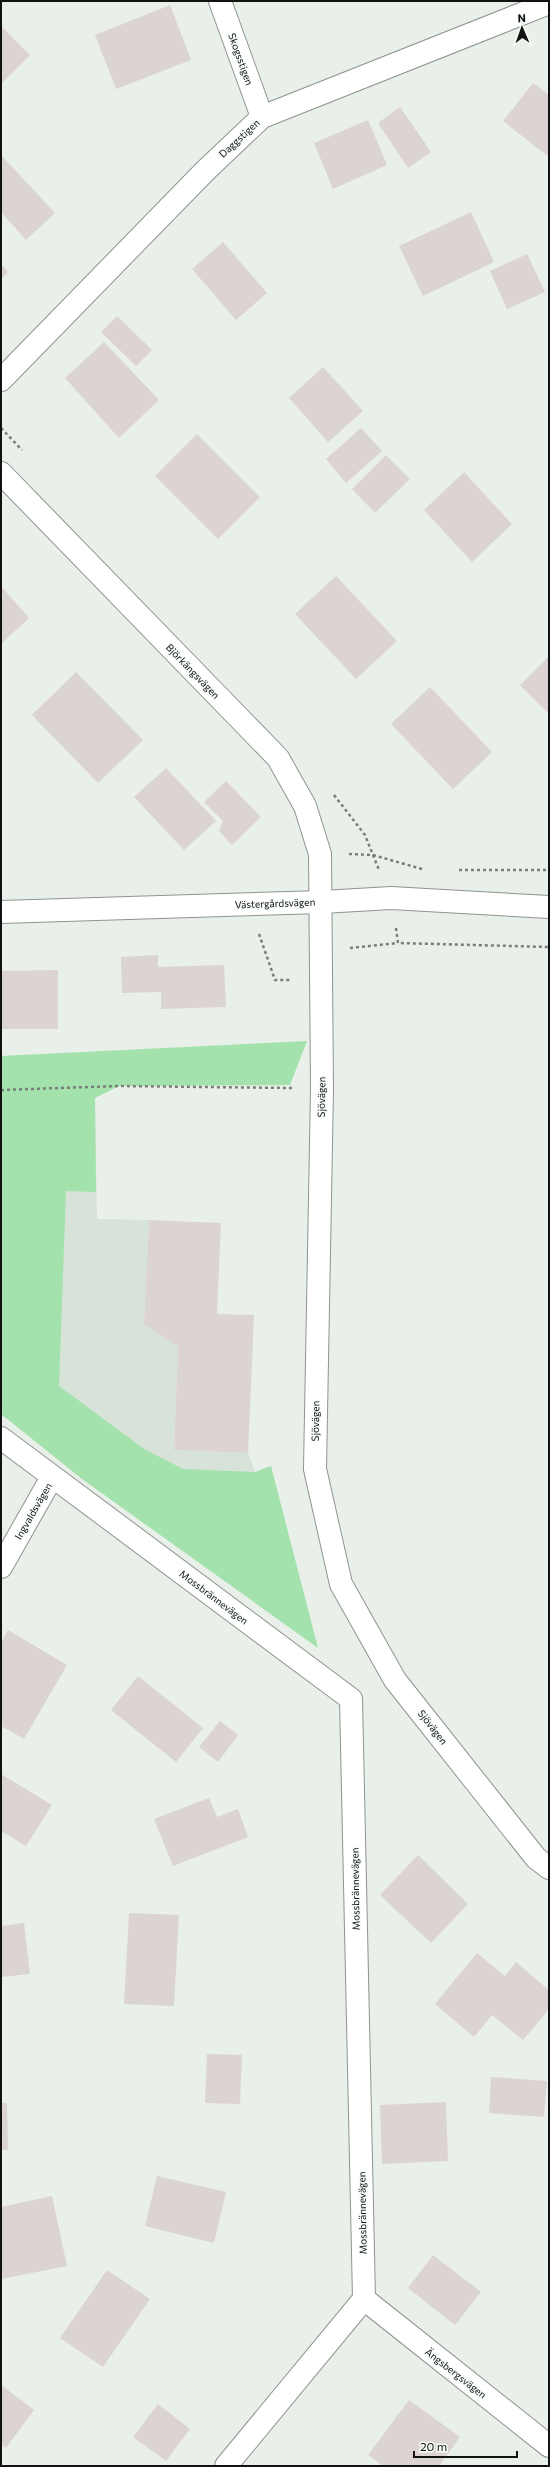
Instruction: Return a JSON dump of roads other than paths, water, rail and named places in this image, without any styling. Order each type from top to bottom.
[{"type":"street","name":"Skogsstigen","points":[[220,1],[262,117]]},
{"type":"street","name":"Daggstigen","points":[[1,380],[206,170],[262,117],[527,7],[549,3]]},
{"type":"street","name":"Björkängsvägen","points":[[1,473],[278,758],[305,806],[320,854],[322,902]]},
{"type":"street","name":"Västergårdsvägen","points":[[1,912],[322,902],[391,898],[549,907]]},
{"type":"street","name":"Sjövägen","points":[[322,902],[322,1089],[314,1469],[341,1584],[395,1680],[536,1858],[549,1868]]},
{"type":"street","name":"Mossbrännevägen","points":[[1,1438],[350,1699],[364,2299]]},
{"type":"street","name":"Ingvaldsvägen","points":[[1,1567],[52,1477]]},
{"type":"street","name":"Ängsbergsvägen","points":[[364,2299],[549,2446]]},
{"type":"street","points":[[226,2466],[364,2299]]}]
